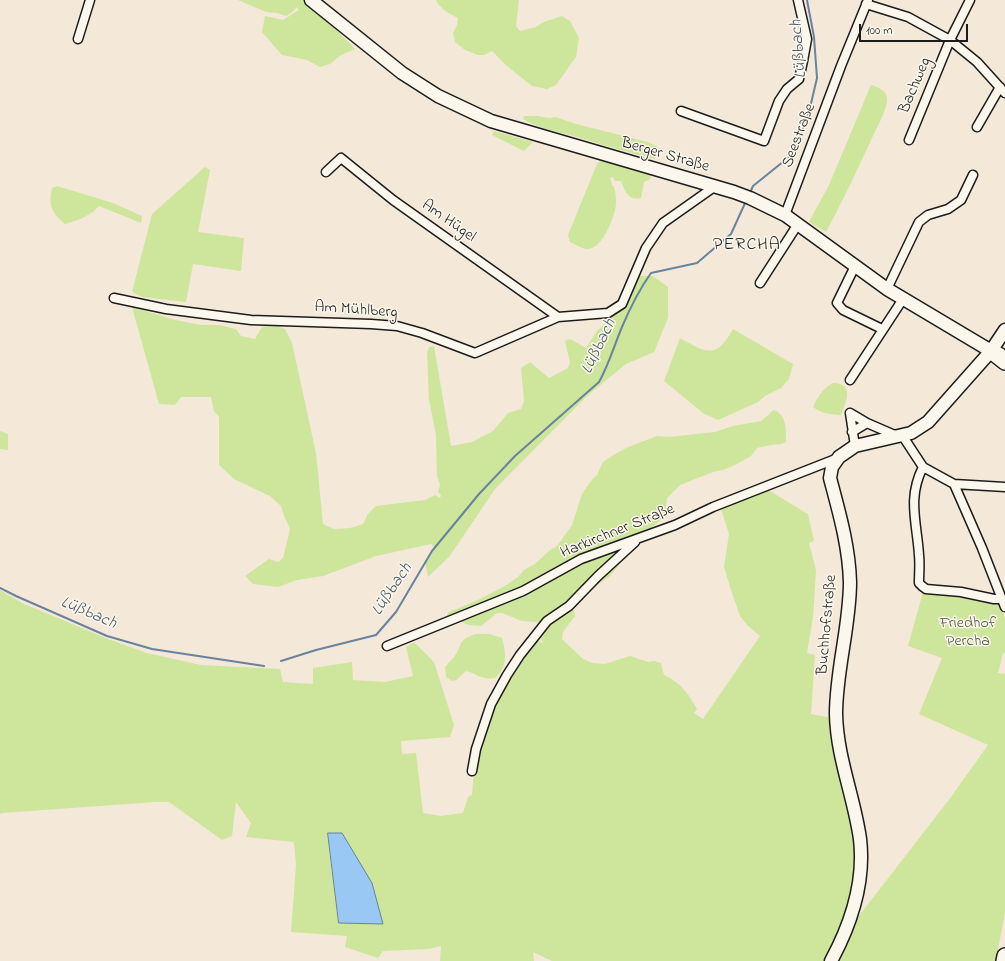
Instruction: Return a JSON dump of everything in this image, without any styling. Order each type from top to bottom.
[{"type":"highway","points":[[990,351],[1005,362]]},
{"type":"highway","points":[[1004,961],[1005,956]]},
{"type":"main road","name":"Berger Straße","points":[[311,1],[402,73],[438,96],[490,121],[734,192],[750,198],[785,215],[887,289],[990,351],[1005,355]]},
{"type":"main road","points":[[839,457],[855,446],[899,436],[911,432],[928,422],[990,351],[1005,330]]},
{"type":"main road","name":"Buchhofstraße","points":[[831,961],[839,946],[851,914],[860,880],[860,839],[841,761],[837,735],[837,704],[848,616],[850,582],[848,555],[830,478],[832,467],[839,457]]},
{"type":"street","points":[[78,39],[90,0]]},
{"type":"street","points":[[681,111],[764,141],[779,101],[787,89],[799,79],[807,39],[798,0]]},
{"type":"street","name":"Bachweg","points":[[909,140],[950,40],[970,0]]},
{"type":"street","points":[[867,2],[908,17],[950,40],[977,62],[1003,90],[977,127]]},
{"type":"street","name":"Seestraße","points":[[785,215],[841,66],[867,2]]},
{"type":"street","name":"Am Hügel","points":[[326,172],[341,158],[393,200],[558,317]]},
{"type":"street","points":[[887,289],[919,222],[928,215],[948,209],[961,200],[973,175]]},
{"type":"street","name":"Am Mühlberg","points":[[114,298],[166,309],[251,320],[397,326],[422,333],[476,353],[558,317],[608,313],[622,304],[646,248],[663,223],[714,187]]},
{"type":"street","points":[[760,283],[798,224]]},
{"type":"street","points":[[855,266],[837,303],[843,310],[882,329]]},
{"type":"street","points":[[850,380],[903,298]]},
{"type":"street","points":[[855,446],[850,414],[899,436],[923,467],[954,484],[1005,487]]},
{"type":"street","points":[[852,432],[867,422]]},
{"type":"street","name":"Harkirchner Straße","points":[[387,646],[523,591],[581,559],[637,540],[839,457]]},
{"type":"street","points":[[923,467],[917,479],[914,493],[915,528],[919,554],[919,582],[926,589],[961,592],[994,599],[1002,598]]},
{"type":"street","points":[[954,484],[1005,608]]},
{"type":"street","points":[[472,771],[476,749],[491,704],[507,674],[520,655],[547,621],[570,606],[598,576],[637,540]]},
{"type":"green space","points":[[238,0],[306,0],[313,11],[325,18],[355,49],[341,55],[330,64],[320,67],[307,60],[282,55],[262,32],[265,16],[283,20],[299,10],[297,7],[286,16],[266,12]]},
{"type":"green space","points":[[436,0],[519,0],[516,26],[520,31],[536,27],[544,22],[562,16],[570,21],[579,38],[576,57],[556,85],[547,89],[532,86],[507,66],[492,51],[484,55],[478,55],[465,50],[455,42],[453,33],[457,25],[458,18],[443,9]]},
{"type":"green space","points":[[871,85],[879,88],[886,94],[887,100],[885,109],[850,185],[826,232],[809,222],[829,185]]},
{"type":"green space","points":[[524,116],[549,118],[556,117],[576,124],[648,142],[658,147],[659,155],[654,159],[546,129],[523,119]]},
{"type":"green space","points":[[494,131],[533,142],[524,151],[492,135]]},
{"type":"green space","points":[[604,159],[652,172],[650,179],[644,182],[641,198],[637,199],[630,197],[621,181],[615,181],[613,177],[610,178],[614,187],[616,207],[606,234],[602,240],[592,248],[585,249],[570,242],[568,235],[597,164]]},
{"type":"green space","points":[[205,167],[210,170],[198,232],[244,238],[241,271],[193,264],[186,302],[142,297],[132,292],[152,214]]},
{"type":"green space","points":[[57,186],[113,203],[142,216],[141,223],[99,206],[84,217],[65,224],[52,209],[52,188]]},
{"type":"green space","points":[[639,276],[653,276],[668,287],[668,318],[654,352],[626,364],[588,395],[495,489],[449,557],[428,577],[425,562],[434,547],[431,544],[376,556],[323,576],[297,580],[278,587],[253,584],[245,576],[269,559],[278,562],[283,558],[290,529],[281,506],[270,496],[234,479],[219,465],[219,417],[214,411],[211,397],[181,397],[175,405],[159,404],[132,307],[175,320],[201,325],[219,325],[236,329],[241,336],[255,339],[262,327],[274,325],[285,329],[292,343],[316,453],[323,524],[334,529],[350,528],[363,524],[368,514],[376,506],[425,500],[435,495],[440,498],[441,495],[438,492],[440,485],[437,476],[436,435],[429,400],[427,353],[429,347],[434,346],[451,446],[472,442],[493,431],[508,413],[521,409],[524,401],[521,368],[530,362],[549,378],[568,368],[570,362],[565,341],[570,339],[586,348],[597,331],[626,304]]},
{"type":"green space","points":[[733,329],[793,364],[789,379],[781,388],[765,396],[758,402],[718,420],[703,413],[664,381],[680,338],[701,349],[712,350],[717,349],[722,345]]},
{"type":"green space","points":[[833,383],[844,386],[847,390],[841,415],[823,412],[813,407],[823,390]]},
{"type":"green space","points":[[774,410],[784,419],[786,428],[786,442],[757,448],[751,456],[735,465],[680,485],[667,498],[665,516],[624,552],[619,565],[609,577],[576,599],[549,620],[537,622],[522,621],[502,613],[497,613],[481,626],[469,625],[447,616],[448,612],[478,600],[503,587],[557,546],[572,525],[582,494],[597,475],[603,462],[612,456],[626,448],[657,436],[669,437],[715,432],[733,426],[761,421]]},
{"type":"green space","points":[[0,431],[8,434],[8,450],[0,449]]},
{"type":"green space","name":"Friedhof Percha","points":[[768,490],[808,514],[814,541],[809,543],[816,570],[813,617],[807,653],[815,655],[811,714],[842,720],[843,741],[866,855],[865,882],[855,921],[951,797],[988,745],[919,714],[942,658],[908,646],[923,592],[933,591],[1000,602],[1005,619],[1005,653],[1003,653],[998,673],[1005,674],[1005,912],[996,961],[552,961],[533,952],[534,961],[440,961],[441,946],[429,949],[383,951],[378,958],[345,947],[347,936],[291,932],[296,865],[294,842],[246,837],[251,823],[236,802],[232,836],[222,840],[169,802],[0,814],[0,590],[22,603],[108,639],[147,653],[201,665],[280,669],[283,682],[313,684],[313,668],[352,662],[353,680],[385,682],[413,676],[406,647],[414,642],[434,662],[454,725],[450,737],[401,741],[402,754],[416,753],[423,813],[441,816],[463,813],[468,797],[472,795],[474,768],[480,739],[507,674],[536,638],[543,644],[541,638],[547,629],[564,614],[574,610],[575,616],[563,632],[562,639],[583,659],[592,663],[605,664],[630,656],[648,662],[654,661],[661,663],[664,675],[675,681],[684,689],[697,709],[694,713],[703,719],[760,636],[747,625],[740,616],[730,587],[724,567],[729,534],[721,509]]},
{"type":"green space","points":[[476,634],[490,634],[502,638],[505,659],[502,669],[495,678],[482,677],[466,671],[456,680],[452,681],[446,677],[445,667],[457,653],[461,643],[466,638]]},
{"type":"water","points":[[328,833],[342,833],[372,883],[383,924],[339,923]]},
{"type":"waterway","name":"Lüßbach","points":[[750,193],[753,186],[794,153],[809,112],[817,78],[814,37],[807,0]]},
{"type":"waterway","name":"Lüßbach","points":[[281,661],[316,650],[376,635],[396,612],[432,551],[479,494],[515,456],[599,382],[609,362],[628,313],[651,273],[697,263],[731,234],[746,201]]},
{"type":"waterway","name":"Lüßbach","points":[[0,588],[107,636],[152,649],[264,666]]},
{"type":"district","name":"PERCHA","points":[[747,246]]}]
